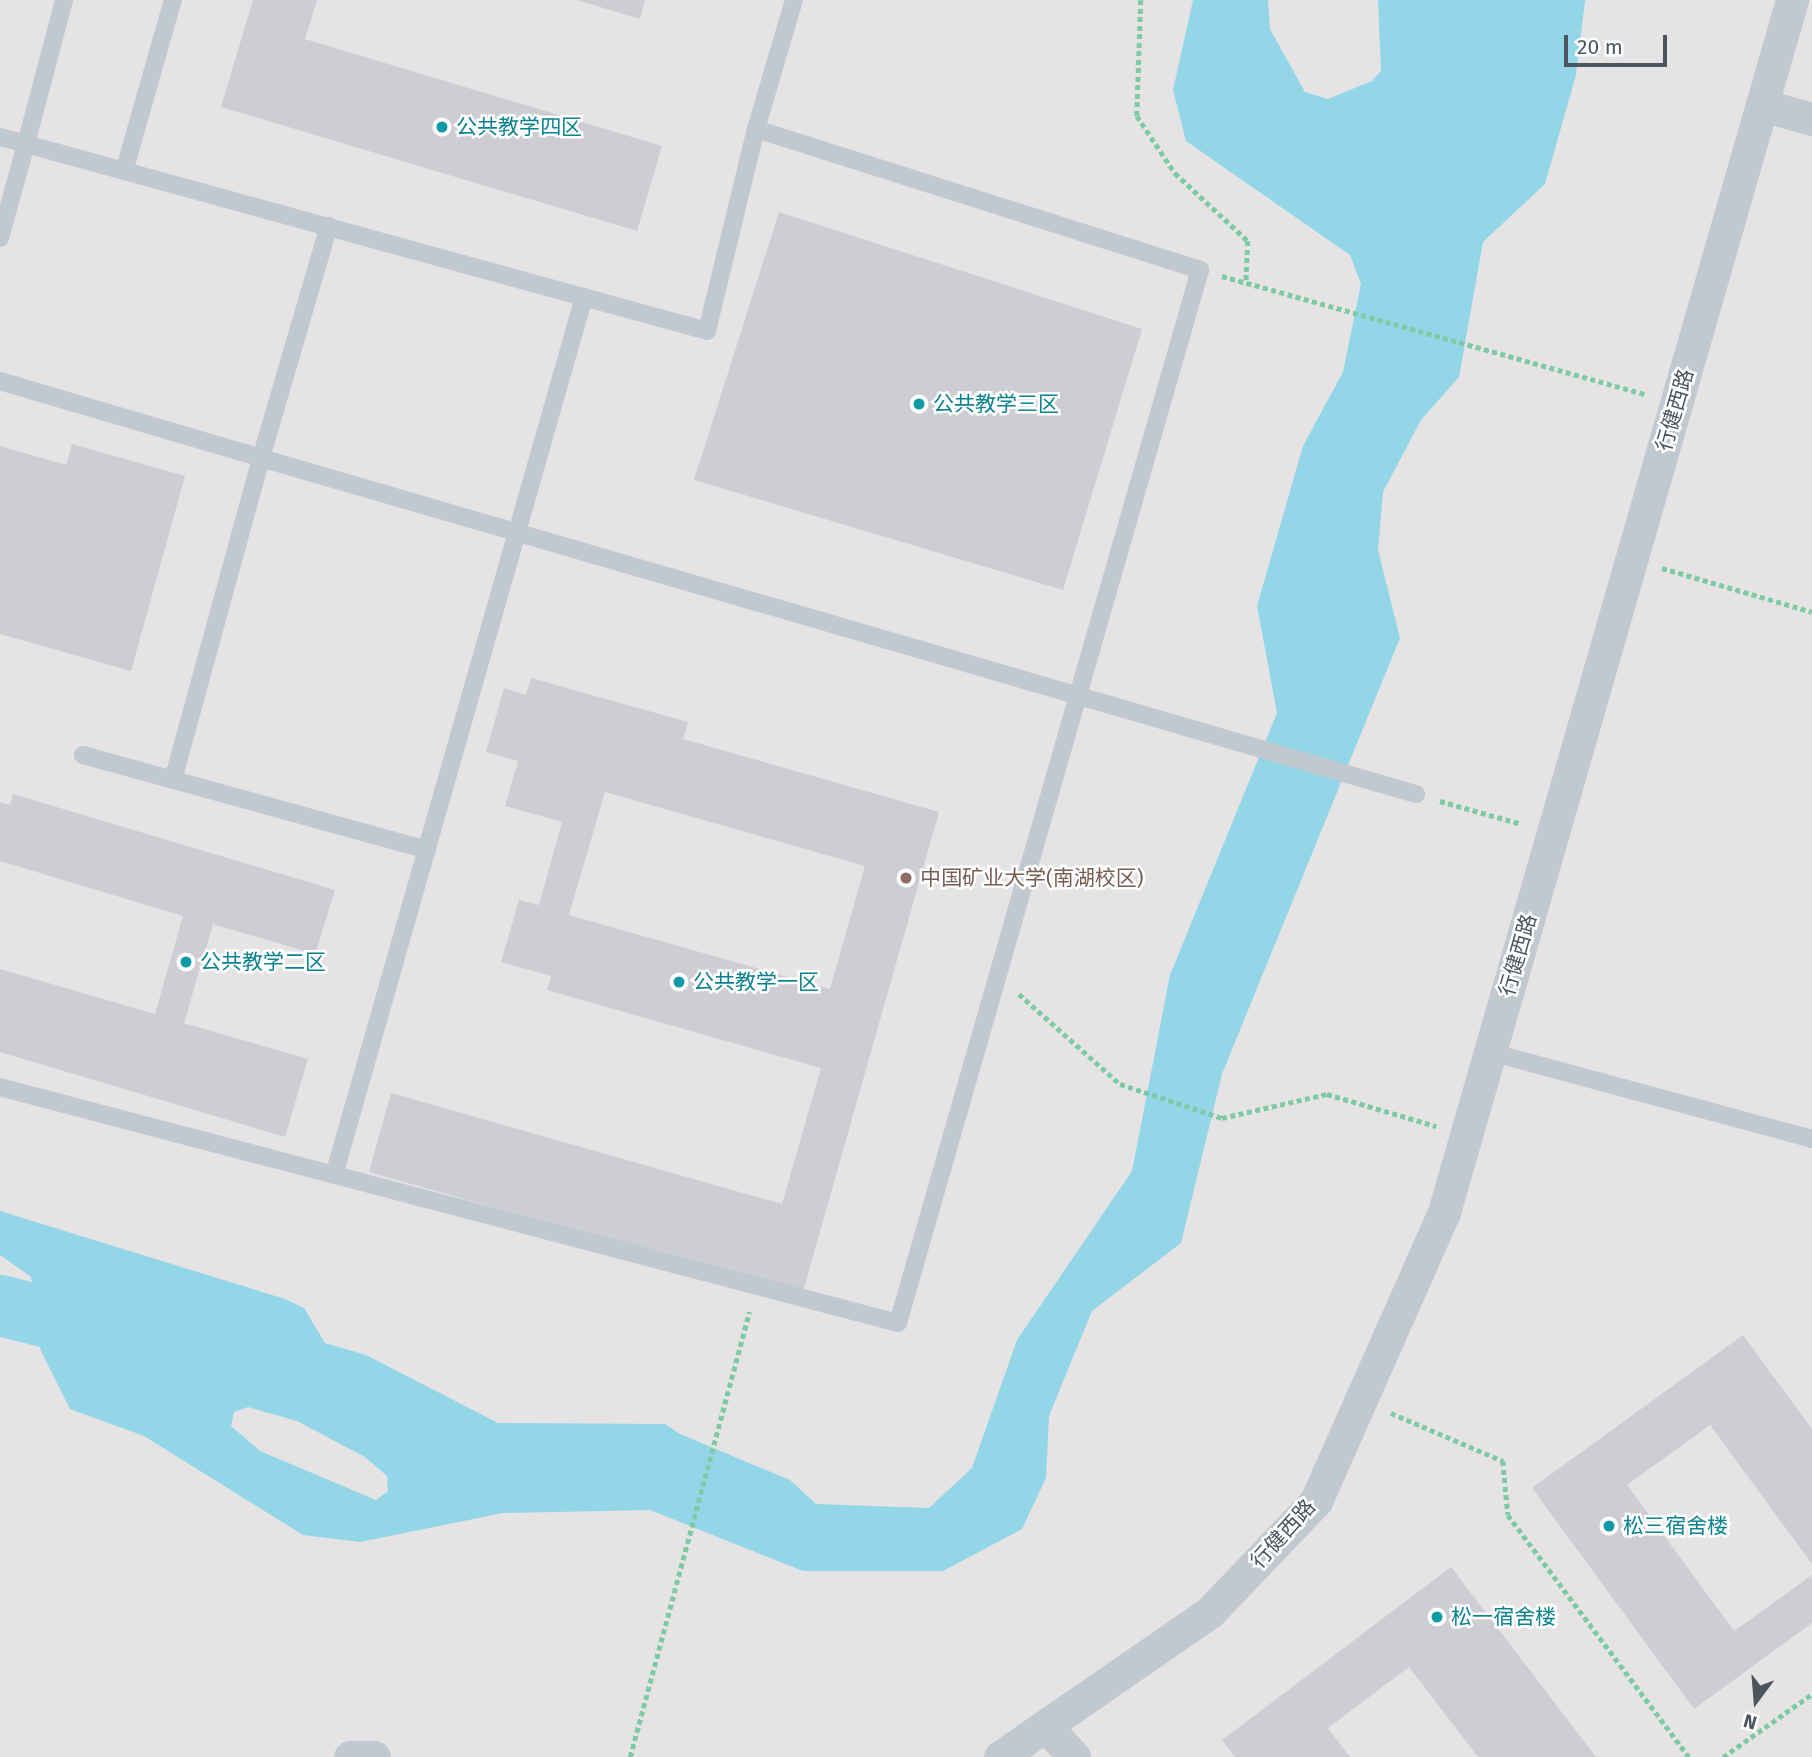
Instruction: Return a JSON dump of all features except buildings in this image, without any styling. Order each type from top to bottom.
[{"type":"street","name":"行健西路","points":[[1000,1757],[1209,1614],[1316,1501],[1444,1212],[1792,0]]},
{"type":"street","points":[[1762,105],[1812,119]]},
{"type":"street","points":[[1046,1726],[1073,1757]]},
{"type":"street","points":[[350,1757],[374,1757]]},
{"type":"lane","points":[[0,238],[64,0]]},
{"type":"lane","points":[[125,169],[173,0]]},
{"type":"lane","points":[[0,137],[125,169],[707,331],[756,130],[794,0]]},
{"type":"lane","points":[[0,1087],[898,1323],[1200,270],[756,130]]},
{"type":"lane","points":[[173,780],[328,226]]},
{"type":"lane","points":[[334,1175],[584,297]]},
{"type":"lane","points":[[0,381],[1416,794]]},
{"type":"lane","points":[[83,755],[427,850]]},
{"type":"lane","points":[[1490,1052],[1812,1139]]},
{"type":"path","points":[[1141,0],[1137,116],[1175,173],[1248,241],[1247,282]]},
{"type":"path","points":[[1200,270],[1677,402]]},
{"type":"path","points":[[1632,559],[1812,612]]},
{"type":"path","points":[[1416,794],[1553,832]]},
{"type":"path","points":[[998,975],[1120,1084],[1222,1118],[1327,1094],[1467,1135]]},
{"type":"path","points":[[630,1757],[726,1407],[756,1286]]},
{"type":"path","points":[[1361,1400],[1503,1461],[1508,1515],[1689,1757]]},
{"type":"path","points":[[1723,1757],[1812,1694]]},
{"type":"shaded area","name":"中国矿业大学(南湖校区)","points":[[0,0],[1812,0],[1812,1757],[0,1757]]},
{"type":"water","points":[[1193,0],[1268,0],[1270,29],[1305,92],[1328,99],[1372,81],[1381,71],[1378,0],[1585,0],[1576,75],[1545,184],[1483,242],[1459,377],[1421,420],[1383,492],[1378,550],[1400,638],[1222,1074],[1181,1243],[1092,1311],[1049,1416],[1046,1478],[1022,1529],[943,1571],[803,1571],[650,1510],[503,1513],[360,1542],[303,1535],[144,1436],[70,1409],[40,1349],[44,1310],[30,1276],[0,1255],[0,1211],[285,1299],[304,1308],[325,1343],[366,1355],[498,1423],[665,1424],[680,1434],[790,1480],[816,1504],[929,1508],[972,1468],[1017,1340],[1132,1171],[1170,975],[1277,713],[1257,606],[1303,446],[1343,372],[1361,284],[1350,255],[1186,141],[1173,90]],"holes":[[[248,1407],[297,1421],[365,1457],[387,1476],[388,1491],[376,1500],[260,1451],[231,1426],[234,1412]]]},
{"type":"waterway","points":[[0,1305],[124,1337]]},
{"type":"place","name":"公共教学四区","points":[[442,127]]},
{"type":"place","name":"公共教学三区","points":[[919,404]]},
{"type":"place","name":"中国矿业大学(南湖校区)","points":[[906,878]]},
{"type":"place","name":"公共教学二区","points":[[186,962]]},
{"type":"place","name":"公共教学一区","points":[[679,982]]},
{"type":"place","name":"松三宿舍楼","points":[[1609,1526]]},
{"type":"place","name":"松一宿舍楼","points":[[1437,1617]]}]
